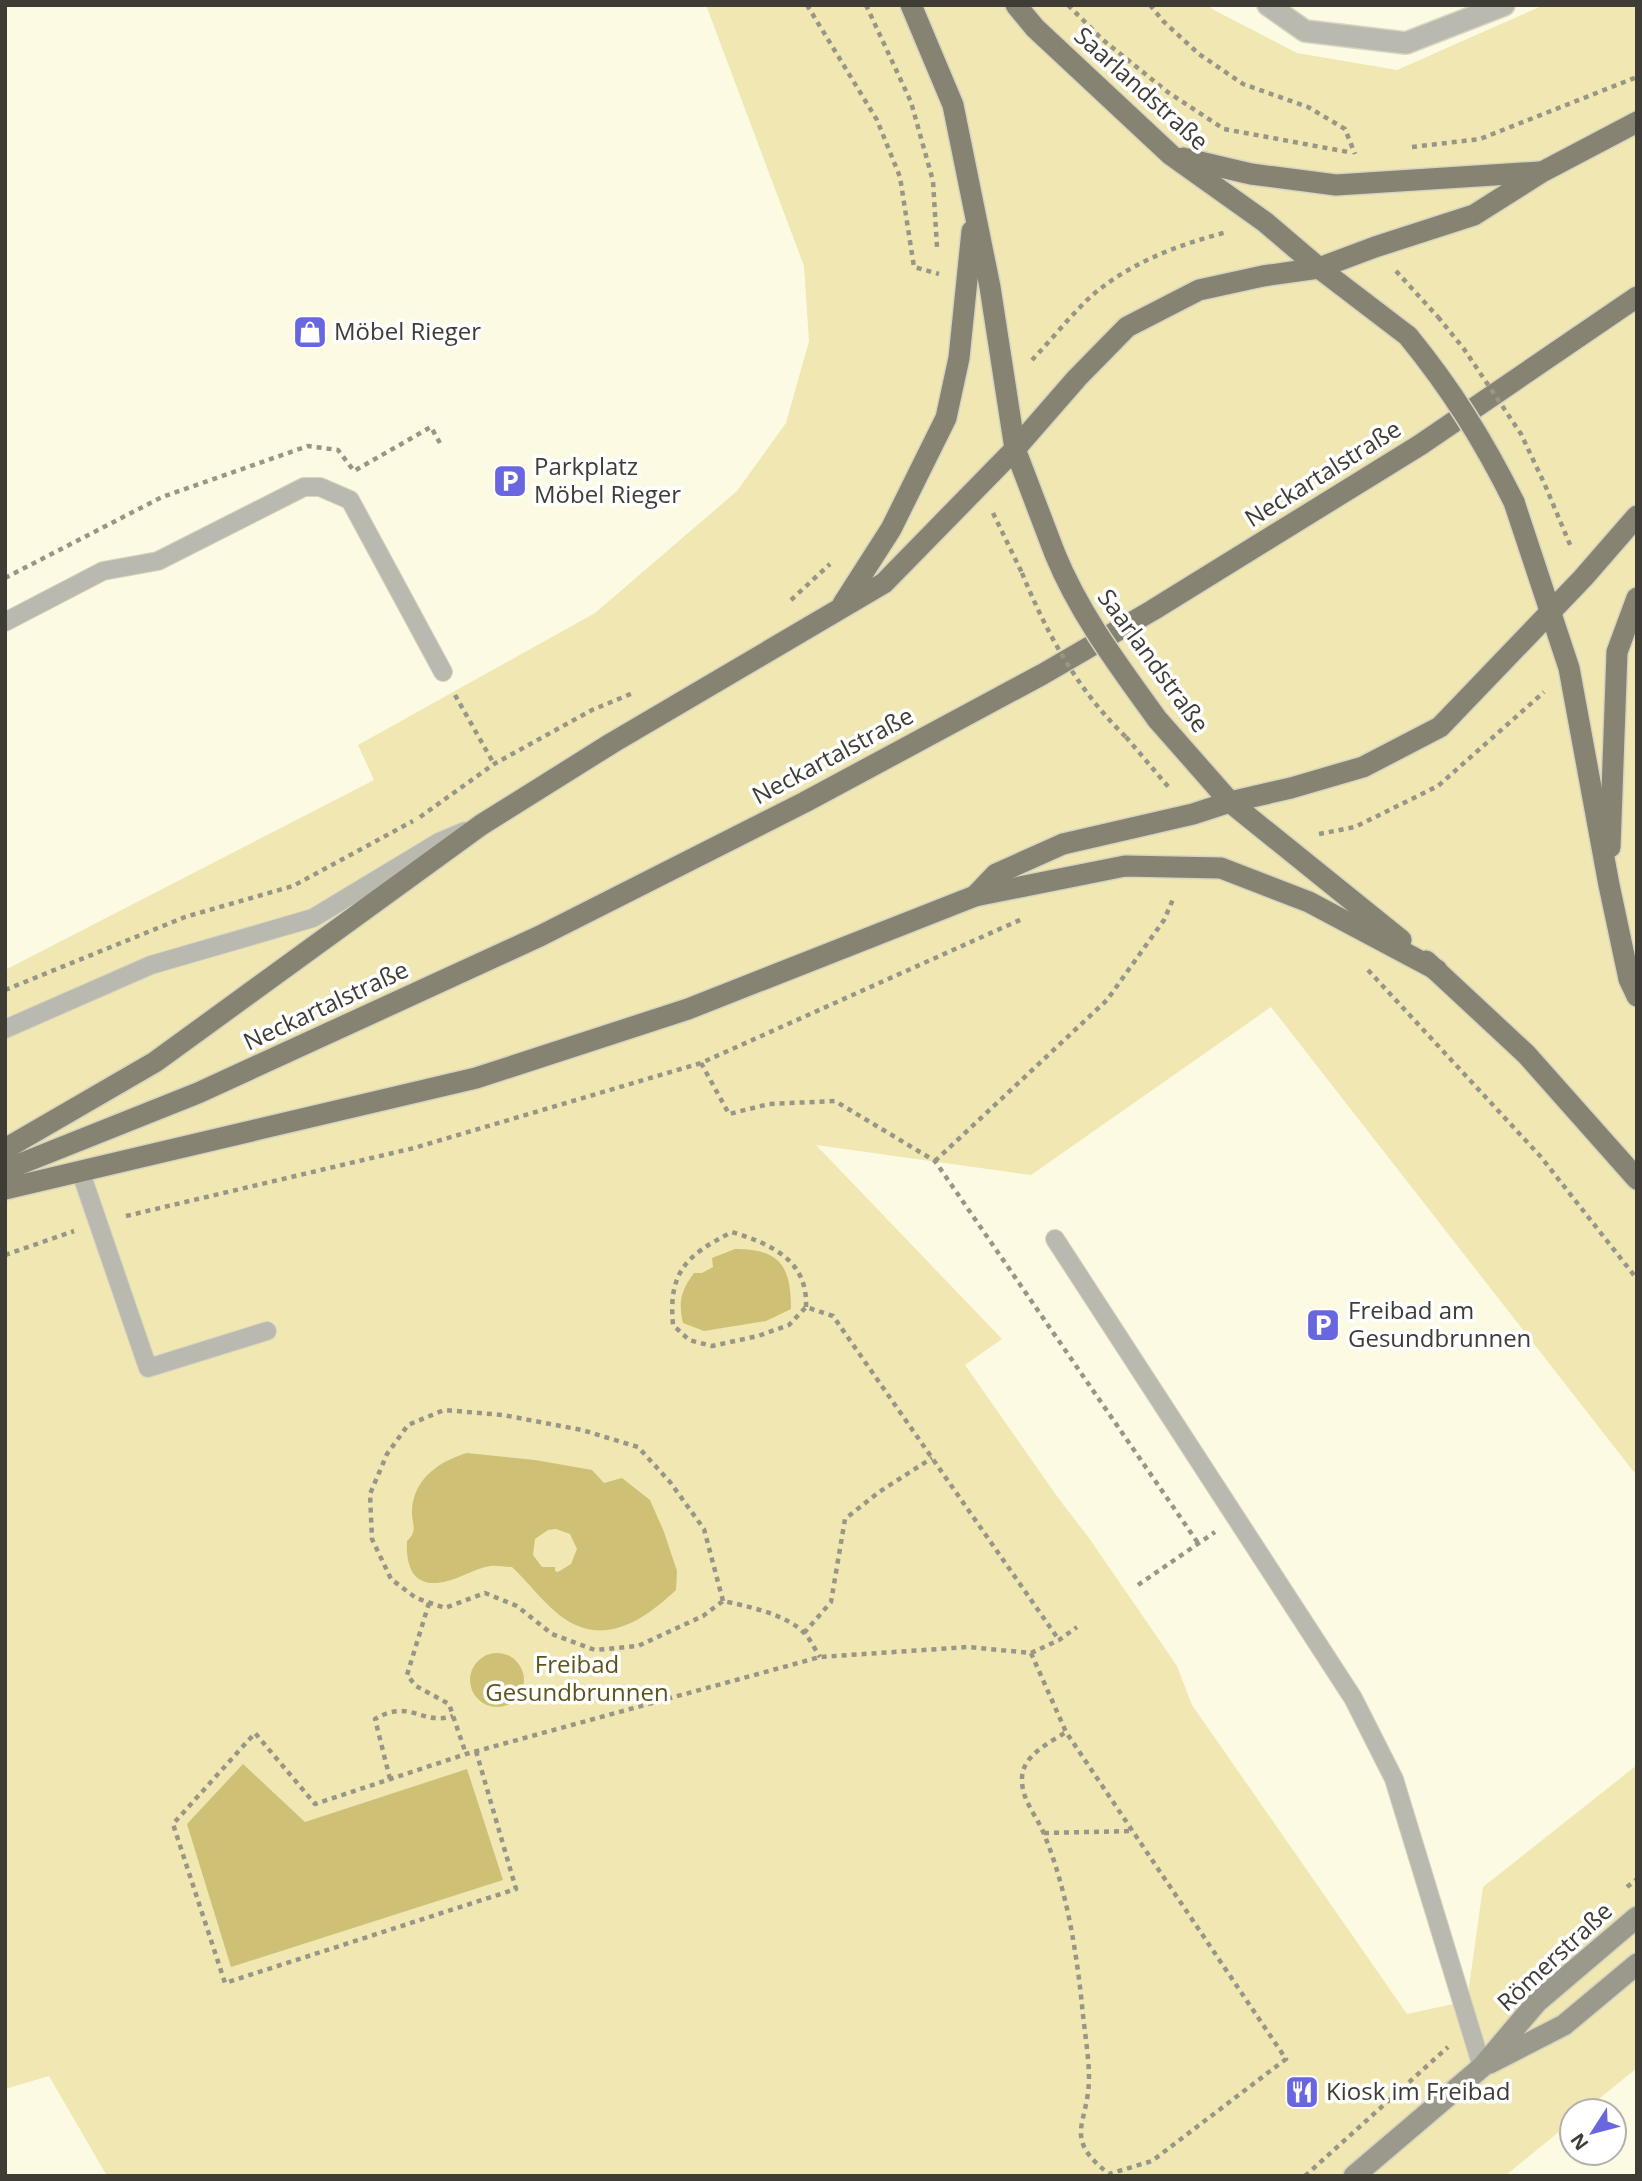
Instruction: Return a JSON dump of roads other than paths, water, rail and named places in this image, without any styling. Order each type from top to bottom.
[{"type":"main road","name":"Saarlandstraße","points":[[911,5],[953,105],[990,287],[1015,449],[1069,588],[1089,624],[1157,719],[1230,802],[1437,970],[1526,1054],[1637,1179]]},
{"type":"main road","name":"Saarlandstraße","points":[[1016,5],[1035,28],[1171,155],[1265,222],[1408,336],[1469,417],[1514,502],[1569,668],[1609,884],[1629,979],[1637,996]]},
{"type":"main road","points":[[5,1149],[155,1062],[481,825],[612,743],[884,583],[1015,449],[1077,378],[1127,327],[1199,290],[1263,276],[1320,268],[1374,247],[1474,215],[1542,172],[1637,121]]},
{"type":"main road","points":[[1171,155],[1251,173],[1336,185],[1542,172]]},
{"type":"main road","points":[[841,607],[891,529],[946,418],[959,358],[974,208]]},
{"type":"main road","name":"Neckartalstraße","points":[[5,1170],[211,1087],[540,936],[805,802],[1043,674],[1153,610],[1420,445],[1637,297]]},
{"type":"main road","points":[[975,896],[996,874],[1063,844],[1144,823],[1193,814],[1363,767],[1440,727],[1583,578],[1637,516]]},
{"type":"main road","points":[[1609,884],[1617,652],[1637,598]]},
{"type":"main road","points":[[5,1189],[476,1078],[688,1009],[975,896],[1125,866],[1221,868],[1309,902],[1437,970]]},
{"type":"main road","name":"Römerstraße","points":[[1354,2176],[1482,2067],[1537,2002],[1637,1917]]},
{"type":"main road","name":"Römerstraße","points":[[1482,2067],[1564,2025],[1637,1964]]},
{"type":"street","points":[[1268,5],[1305,31],[1406,43],[1504,5]]},
{"type":"lane","points":[[5,622],[103,571],[158,561],[303,487],[320,487],[349,500],[443,672]]},
{"type":"lane","points":[[5,1029],[150,965],[313,918],[439,842],[481,825]]},
{"type":"lane","points":[[81,1173],[148,1368],[267,1331]]},
{"type":"lane","points":[[1055,1239],[1353,1698],[1394,1779],[1482,2067]]},
{"type":"place","name":"Möbel Rieger","points":[[310,332]]},
{"type":"place","name":"Parkplatz Möbel Rieger","points":[[510,481]]},
{"type":"place","name":"Freibad am Gesundbrunnen","points":[[1323,1325]]},
{"type":"place","name":"Kiosk im Freibad","points":[[1302,2092]]},
{"type":"park label","name":"Freibad Gesundbrunnen","points":[[577,1679]]}]
